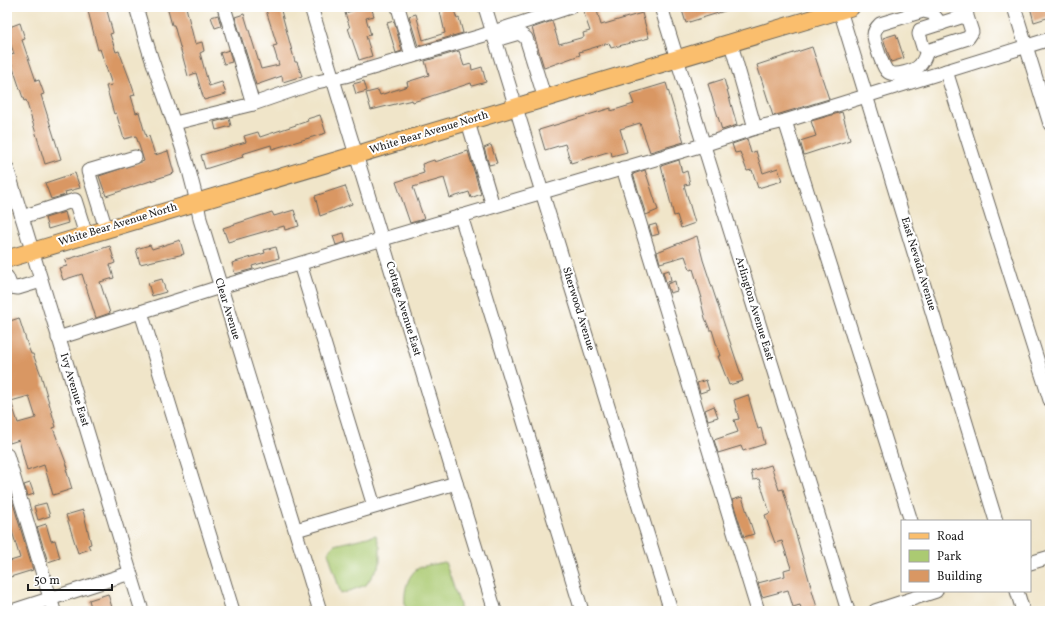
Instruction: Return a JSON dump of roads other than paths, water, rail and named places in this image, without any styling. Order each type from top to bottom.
[{"type":"main road","name":"White Bear Avenue North","points":[[7,259],[678,60],[843,8]]},
{"type":"street","name":"Clear Avenue","points":[[136,7],[195,189],[200,219],[220,287],[320,611]]},
{"type":"street","points":[[224,7],[253,104]]},
{"type":"street","name":"Cottage Avenue East","points":[[311,7],[495,611]]},
{"type":"street","points":[[398,7],[412,56]]},
{"type":"street","name":"Sherwood Avenue","points":[[485,7],[671,611]]},
{"type":"street","points":[[494,36],[570,7]]},
{"type":"street","name":"Arlington Avenue East","points":[[661,7],[848,611]]},
{"type":"street","points":[[1014,7],[1050,124]]},
{"type":"street","name":"East Nevada Avenue","points":[[843,8],[866,96],[996,520]]},
{"type":"street","points":[[927,51],[923,47],[919,34],[920,30],[941,24],[965,11],[972,32],[968,38],[927,51],[921,64],[917,68],[894,74],[887,72],[883,65],[874,34],[876,28],[880,24],[923,11],[932,13],[941,24]]},
{"type":"street","points":[[175,124],[253,104],[332,78],[344,76],[481,36],[519,33],[526,38],[545,99]]},
{"type":"street","points":[[58,338],[220,287],[703,145],[755,128],[785,122],[1050,39]]},
{"type":"street","points":[[731,44],[755,128]]},
{"type":"street","points":[[946,71],[1050,400]]},
{"type":"street","points":[[468,122],[493,206]]},
{"type":"street","points":[[785,122],[911,520]]},
{"type":"street","points":[[106,229],[88,171],[135,157]]},
{"type":"street","name":"Ivy Avenue East","points":[[7,168],[142,611]]},
{"type":"street","points":[[623,168],[758,611]]},
{"type":"street","points":[[22,217],[75,200],[86,235]]},
{"type":"street","points":[[461,216],[582,611]]},
{"type":"street","points":[[300,264],[374,506]]},
{"type":"street","points":[[8,284],[18,288],[41,281]]},
{"type":"street","points":[[141,312],[233,611]]},
{"type":"street","points":[[7,455],[52,605]]},
{"type":"street","points":[[296,530],[456,483]]},
{"type":"street","points":[[1031,563],[1050,557]]},
{"type":"street","points":[[12,611],[52,605],[130,572]]},
{"type":"street","points":[[875,611],[931,592]]},
{"type":"street","points":[[1017,592],[1023,611]]}]
